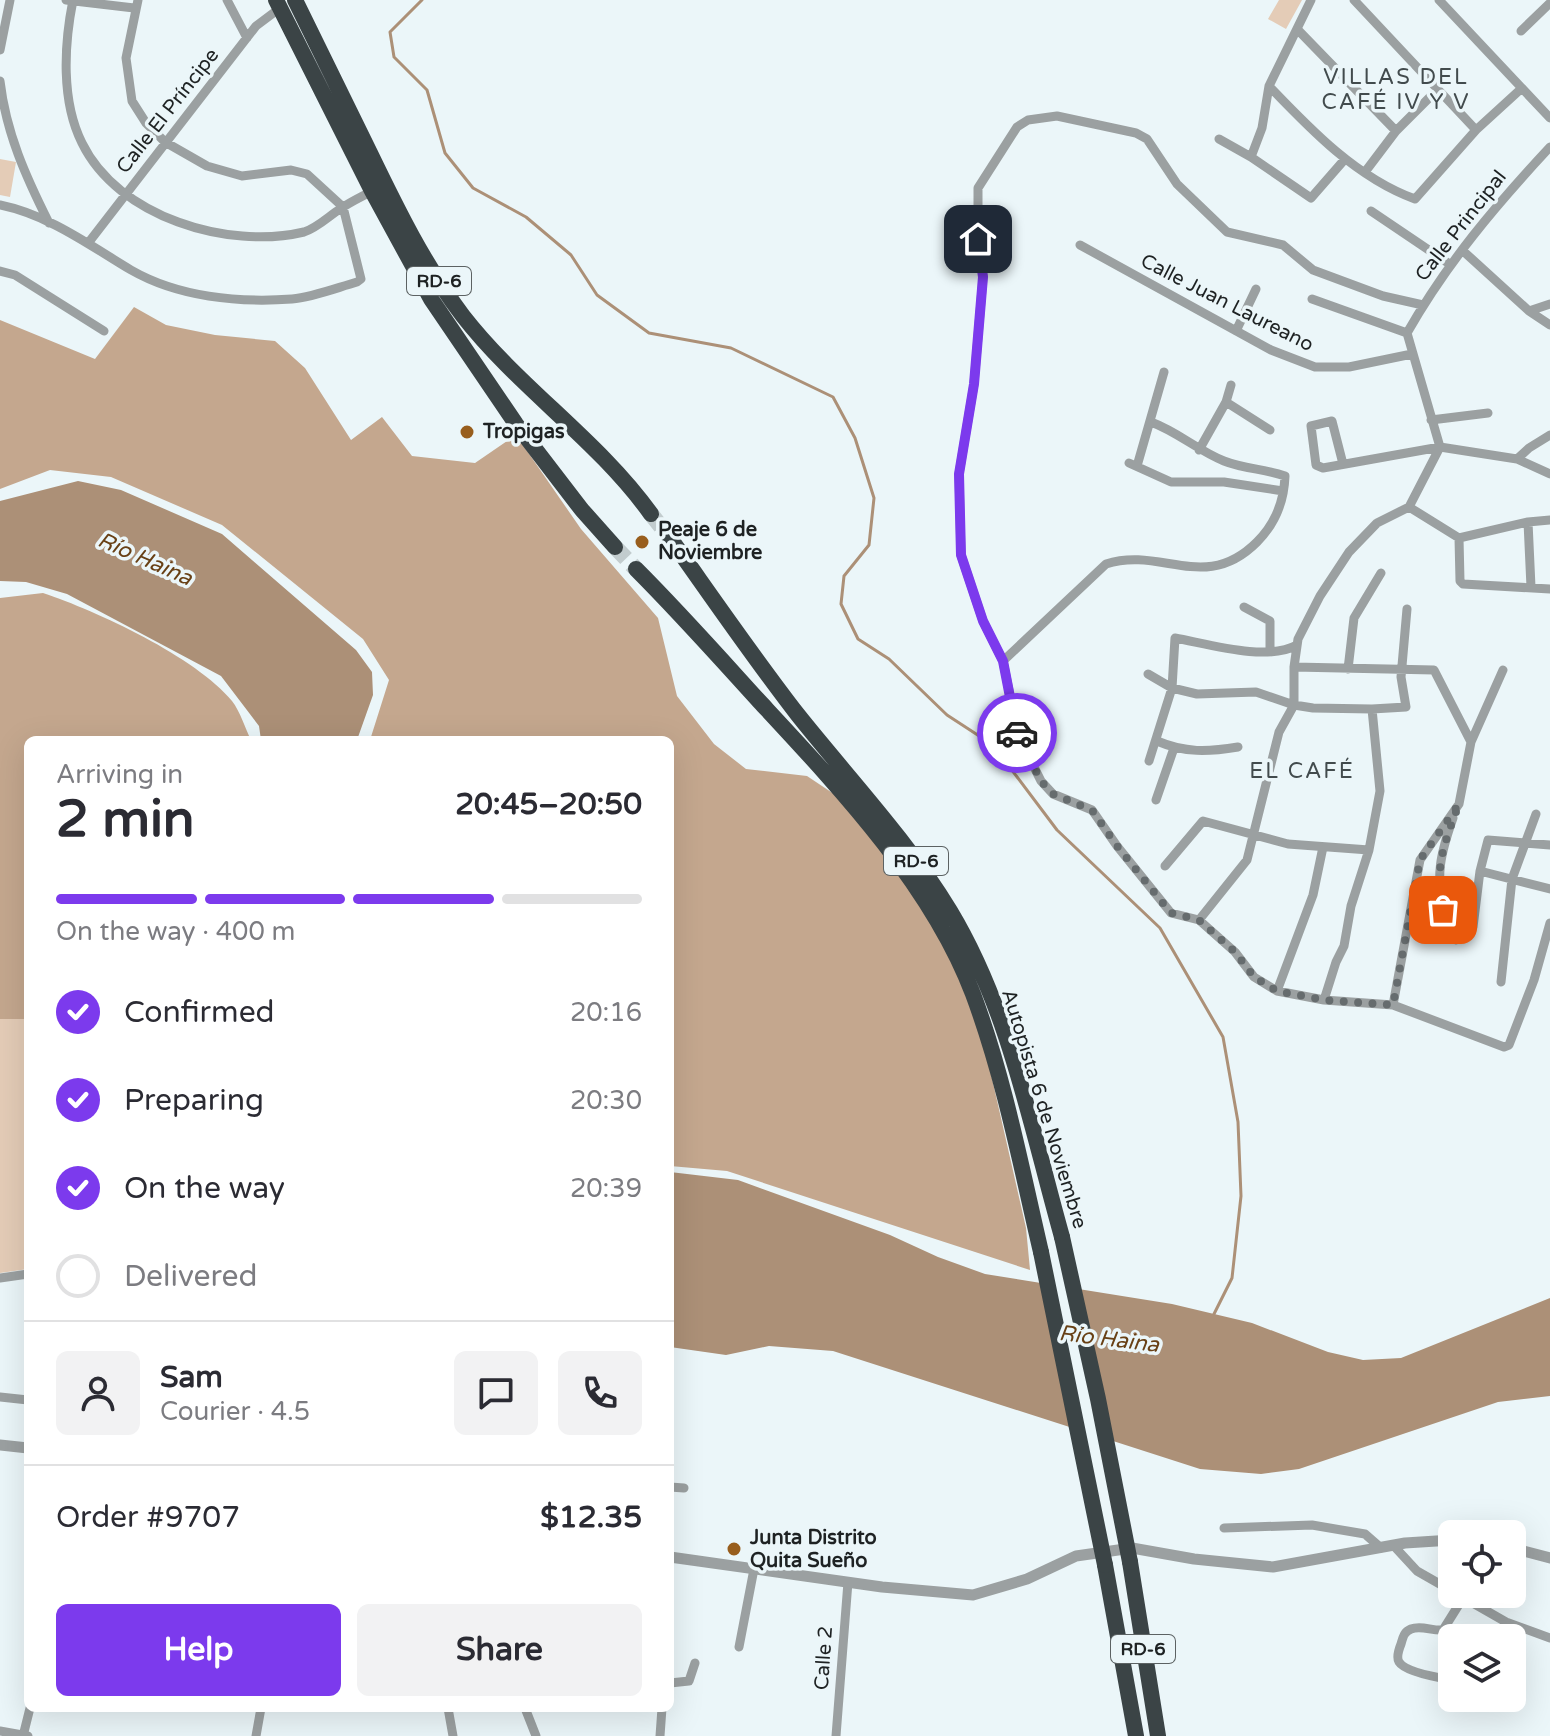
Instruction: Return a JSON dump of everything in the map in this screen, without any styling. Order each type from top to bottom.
[{"type":"highway","name":"RD-6","points":[[284,3],[372,191],[431,299],[507,409],[582,510],[615,547]]},
{"type":"highway","name":"RD-6","points":[[284,3],[422,253],[461,314],[532,391],[612,468],[651,514]]},
{"type":"highway","points":[[507,409],[532,391]]},
{"type":"highway","name":"Autopista 6 de Noviembre","points":[[670,538],[797,713],[912,856],[950,912],[979,968],[1002,1026],[1062,1237],[1130,1562],[1158,1736]]},
{"type":"highway","name":"Autopista 6 de Noviembre","points":[[636,569],[818,763],[867,822],[928,907],[973,992],[1010,1121],[1041,1252],[1105,1565],[1136,1736]]},
{"type":"street","points":[[0,50],[10,0]]},
{"type":"street","points":[[0,205],[18,209],[49,223],[89,242],[132,270],[179,290],[227,299],[294,299],[361,279],[343,207],[300,170],[242,176],[207,166],[165,142],[146,123],[132,101],[126,58],[136,4],[70,0],[65,48],[74,119],[81,141],[95,166],[146,208],[181,223],[235,235],[276,235],[307,231],[343,207],[372,191]]},
{"type":"street","points":[[227,0],[247,38]]},
{"type":"street","points":[[1251,157],[1262,128],[1269,86],[1311,0]]},
{"type":"street","points":[[1354,0],[1476,130]]},
{"type":"street","points":[[1439,0],[1550,118]]},
{"type":"street","name":"Calle El Príncipe","points":[[89,242],[256,26],[284,3]]},
{"type":"street","points":[[1521,31],[1550,3]]},
{"type":"street","points":[[1297,29],[1396,131]]},
{"type":"street","points":[[0,81],[3,105],[20,164],[49,223]]},
{"type":"street","points":[[1269,86],[1317,136],[1345,159],[1415,199],[1476,130],[1522,88]]},
{"type":"street","points":[[1365,172],[1396,131],[1438,89]]},
{"type":"street","points":[[1423,305],[1383,296],[1313,270],[1283,245],[1227,232],[1177,184],[1147,139],[1136,133],[1057,116],[1028,120],[1017,127],[978,188],[978,239],[983,277],[974,384],[959,474],[961,555],[983,621],[1003,661],[1018,735],[1041,781],[1053,794],[1092,810],[1171,913],[1199,920],[1235,952],[1254,977],[1277,991],[1324,1000],[1393,1005],[1507,1047],[1534,980],[1550,923]]},
{"type":"street","points":[[1219,139],[1311,198],[1345,159]]},
{"type":"street","name":"Calle Principal","points":[[1407,333],[1423,305],[1487,216],[1550,147]]},
{"type":"street","points":[[1371,211],[1451,265]]},
{"type":"street","name":"Calle Juan Laureano","points":[[1080,245],[1271,350],[1315,367],[1349,367],[1412,354]]},
{"type":"street","points":[[1462,250],[1529,311],[1550,325]]},
{"type":"street","points":[[0,271],[15,275],[104,331]]},
{"type":"street","points":[[1236,331],[1256,289]]},
{"type":"street","points":[[1199,920],[1247,860],[1279,732],[1294,705],[1297,645],[1320,596],[1349,552],[1377,523],[1409,507],[1440,447],[1407,333],[1312,299]]},
{"type":"street","points":[[1529,311],[1550,304]]},
{"type":"street","points":[[1164,372],[1151,422],[1133,465],[1171,482],[1224,482],[1283,491]]},
{"type":"street","points":[[1199,450],[1226,402],[1231,385]]},
{"type":"street","points":[[1226,402],[1270,430]]},
{"type":"street","points":[[1431,420],[1488,413]]},
{"type":"street","points":[[1343,464],[1332,421],[1311,426],[1316,465],[1323,468],[1440,447],[1517,459],[1550,474]]},
{"type":"street","points":[[1003,661],[1106,564],[1126,557],[1189,567],[1223,566],[1249,550],[1272,527],[1283,491],[1283,474],[1239,467],[1199,450],[1178,433],[1151,422]]},
{"type":"street","points":[[1517,459],[1550,435]]},
{"type":"street","points":[[1409,507],[1459,538],[1550,520]]},
{"type":"street","points":[[1528,522],[1531,587]]},
{"type":"street","points":[[1459,538],[1460,581],[1463,584],[1550,589]]},
{"type":"street","points":[[1348,669],[1354,618],[1381,573]]},
{"type":"street","points":[[1244,607],[1270,621],[1270,651]]},
{"type":"street","points":[[1148,674],[1172,688],[1197,694],[1256,692],[1294,705],[1372,709],[1406,707],[1401,677],[1407,609]]},
{"type":"street","points":[[1149,761],[1172,688],[1175,638],[1242,651],[1286,651],[1297,645]]},
{"type":"street","points":[[1294,667],[1434,670],[1471,742]]},
{"type":"street","points":[[1503,670],[1471,742],[1459,804],[1441,853],[1438,888],[1447,932],[1456,940],[1469,934],[1473,927],[1480,871],[1488,840],[1550,845]]},
{"type":"street","points":[[1324,1000],[1344,946],[1351,906],[1369,850],[1380,791],[1372,709]]},
{"type":"street","points":[[1157,741],[1174,748],[1203,753],[1238,747]]},
{"type":"street","points":[[1156,800],[1174,748]]},
{"type":"street","points":[[1393,1005],[1420,860],[1459,804]]},
{"type":"street","points":[[1501,982],[1512,879],[1536,814]]},
{"type":"street","points":[[1165,866],[1203,821],[1288,844],[1369,850]]},
{"type":"street","points":[[1277,991],[1313,895],[1323,847]]},
{"type":"street","points":[[1480,871],[1550,889]]},
{"type":"street","points":[[0,1278],[24,1275]]},
{"type":"street","points":[[0,1397],[24,1400]]},
{"type":"street","points":[[1,1443],[24,1447]]},
{"type":"street","points":[[674,1487],[684,1488]]},
{"type":"street","points":[[1224,1528],[1312,1525],[1365,1534],[1438,1583]]},
{"type":"street","points":[[674,1558],[848,1582],[973,1595],[1027,1579],[1076,1556],[1132,1548],[1194,1559],[1273,1567],[1387,1546],[1438,1541]]},
{"type":"street","points":[[1526,1552],[1550,1558]]},
{"type":"street","points":[[739,1647],[754,1569]]},
{"type":"street","name":"Calle 2","points":[[836,1736],[848,1582]]},
{"type":"street","points":[[1481,1608],[1506,1622],[1550,1638]]},
{"type":"street","points":[[1438,1630],[1410,1629],[1404,1634],[1398,1654],[1402,1665],[1438,1677]]},
{"type":"street","points":[[674,1683],[689,1681],[695,1663]]},
{"type":"street","points":[[0,1731],[25,1736],[29,1712]]},
{"type":"street","points":[[256,1736],[260,1712]]},
{"type":"street","points":[[449,1712],[453,1736]]},
{"type":"street","points":[[527,1712],[536,1736]]},
{"type":"street","points":[[660,1736],[662,1712]]},
{"type":"shaded area","points":[[1279,0],[1302,0],[1286,29],[1268,19]]},
{"type":"shaded area","points":[[0,159],[16,162],[10,197],[0,195]]},
{"type":"shaded area","points":[[134,307],[166,325],[215,335],[275,341],[305,368],[351,440],[382,417],[412,456],[475,463],[516,435],[581,529],[658,618],[677,696],[714,744],[746,769],[807,776],[840,798],[901,875],[947,949],[983,1039],[1026,1228],[1030,1270],[727,1171],[674,1166],[674,736],[371,736],[389,680],[363,639],[222,525],[111,477],[50,470],[0,489],[0,320],[95,359]]},
{"type":"shaded area","points":[[43,593],[144,637],[216,684],[232,701],[249,736],[24,736],[24,1019],[0,1019],[0,598]]},
{"type":"shaded area","points":[[0,1019],[24,1019],[24,1270],[0,1273]]},
{"type":"water","name":"Río Haina","points":[[78,481],[121,490],[222,534],[356,650],[372,672],[373,695],[358,736],[260,736],[259,726],[221,676],[67,594],[26,582],[0,581],[0,501]]},
{"type":"water","name":"Río Haina","points":[[674,1172],[738,1180],[890,1235],[985,1274],[1172,1304],[1252,1323],[1328,1352],[1363,1360],[1401,1358],[1550,1298],[1550,1396],[1498,1402],[1299,1469],[1261,1474],[1200,1469],[833,1351],[769,1346],[726,1355],[674,1348]]},
{"type":"pier","points":[[1040,1278],[1080,1284],[1112,1445],[1071,1431]]},
{"type":"waterway","points":[[422,0],[390,32],[394,57],[427,90],[445,153],[473,188],[526,217],[571,255],[597,295],[649,333],[731,348],[833,397],[855,438],[874,498],[869,545],[844,576],[841,604],[858,639],[889,659],[947,715],[993,745],[1057,830],[1160,928],[1223,1037],[1238,1122],[1241,1196],[1232,1278],[1214,1314]]},
{"type":"tunnel","points":[[651,514],[670,538]]},
{"type":"tunnel","points":[[615,547],[636,569]]},
{"type":"way so far","points":[[1017,733],[1041,781],[1053,794],[1092,810],[1171,913],[1199,920],[1235,952],[1254,977],[1277,991],[1324,1000],[1393,1005],[1420,860],[1459,804],[1438,870],[1443,910]]},
{"type":"place","name":"Tropigas","points":[[467,432]]},
{"type":"place","name":"Peaje 6 de Noviembre","points":[[642,542]]},
{"type":"place","name":"Junta Distrito Quita Sueño","points":[[734,1549]]},
{"type":"district","name":"VILLAS DEL CAFÉ IV Y V","points":[[1396,90]]},
{"type":"district","name":"EL CAFÉ","points":[[1302,771]]},
{"type":"route","points":[[978,239],[983,277],[974,384],[959,474],[961,555],[983,621],[1003,661],[1017,733]]}]
